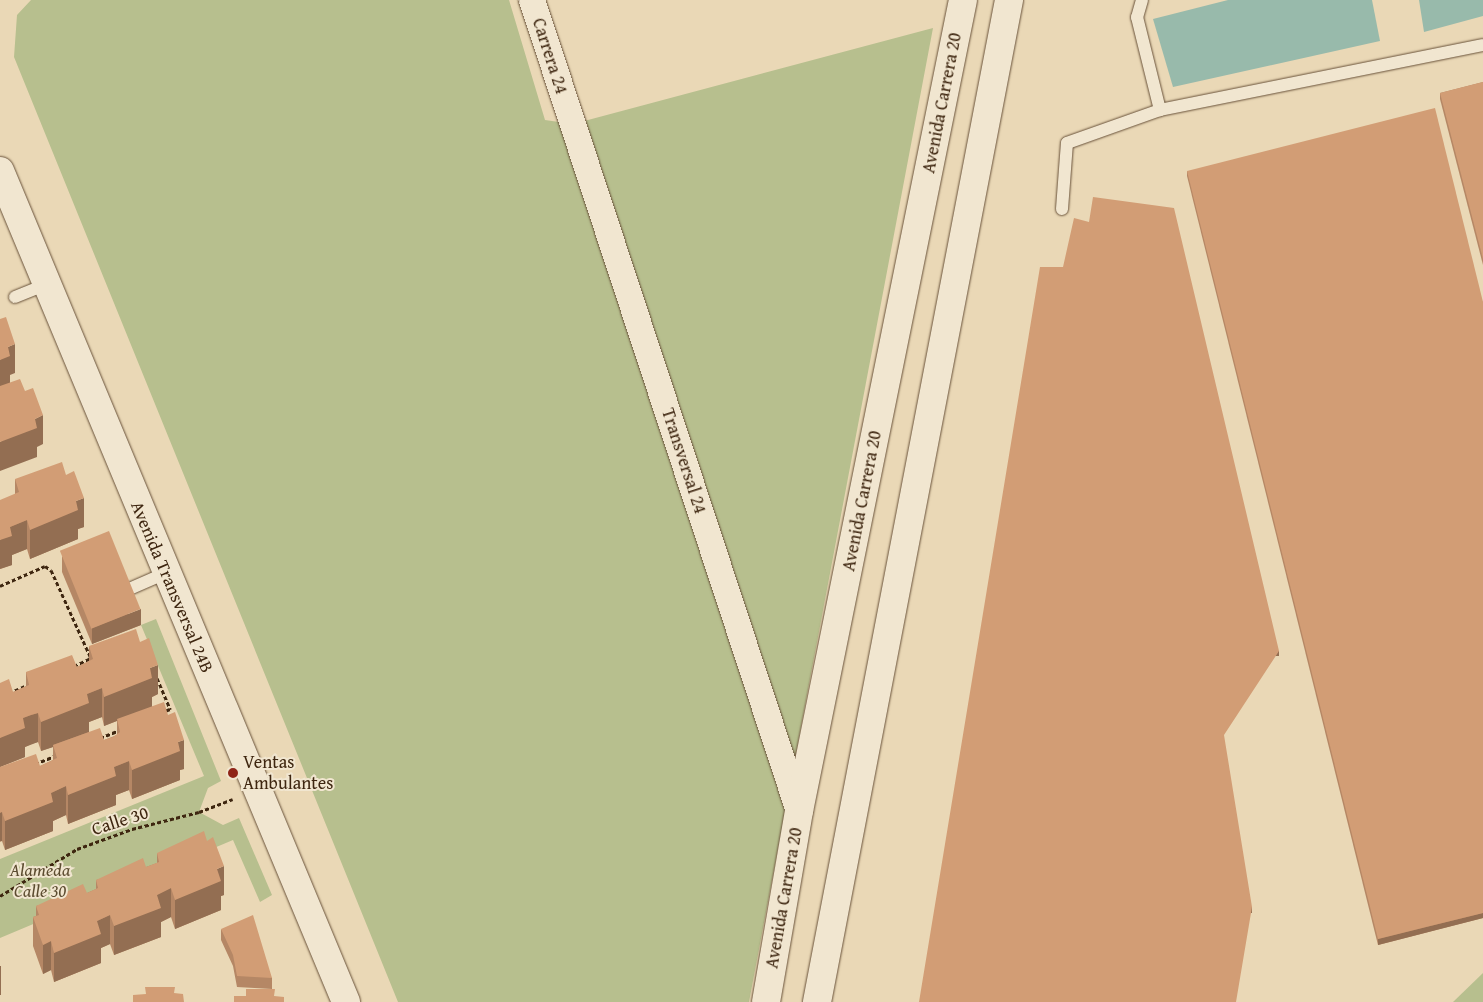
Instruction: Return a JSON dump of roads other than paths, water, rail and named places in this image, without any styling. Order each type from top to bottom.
[{"type":"street","name":"Carrera 24","points":[[532,0],[568,111]]},
{"type":"street","name":"Avenida Carrera 20","points":[[766,1002],[800,811],[963,0]]},
{"type":"street","points":[[816,1002],[1009,0]]},
{"type":"street","name":"Transversal 24","points":[[568,111],[800,811]]},
{"type":"street","name":"Avenida Transversal 24B","points":[[0,172],[45,285],[346,1002]]},
{"type":"lane","points":[[1142,0],[1136,17],[1160,110]]},
{"type":"lane","points":[[1062,209],[1067,143],[1160,110],[1483,45]]},
{"type":"lane","points":[[15,297],[45,285]]},
{"type":"lane","points":[[127,590],[166,573]]},
{"type":"place","name":"Ventas Ambulantes","points":[[233,773]]},
{"type":"park label","name":"Alameda Calle 30","points":[[40,881]]}]
